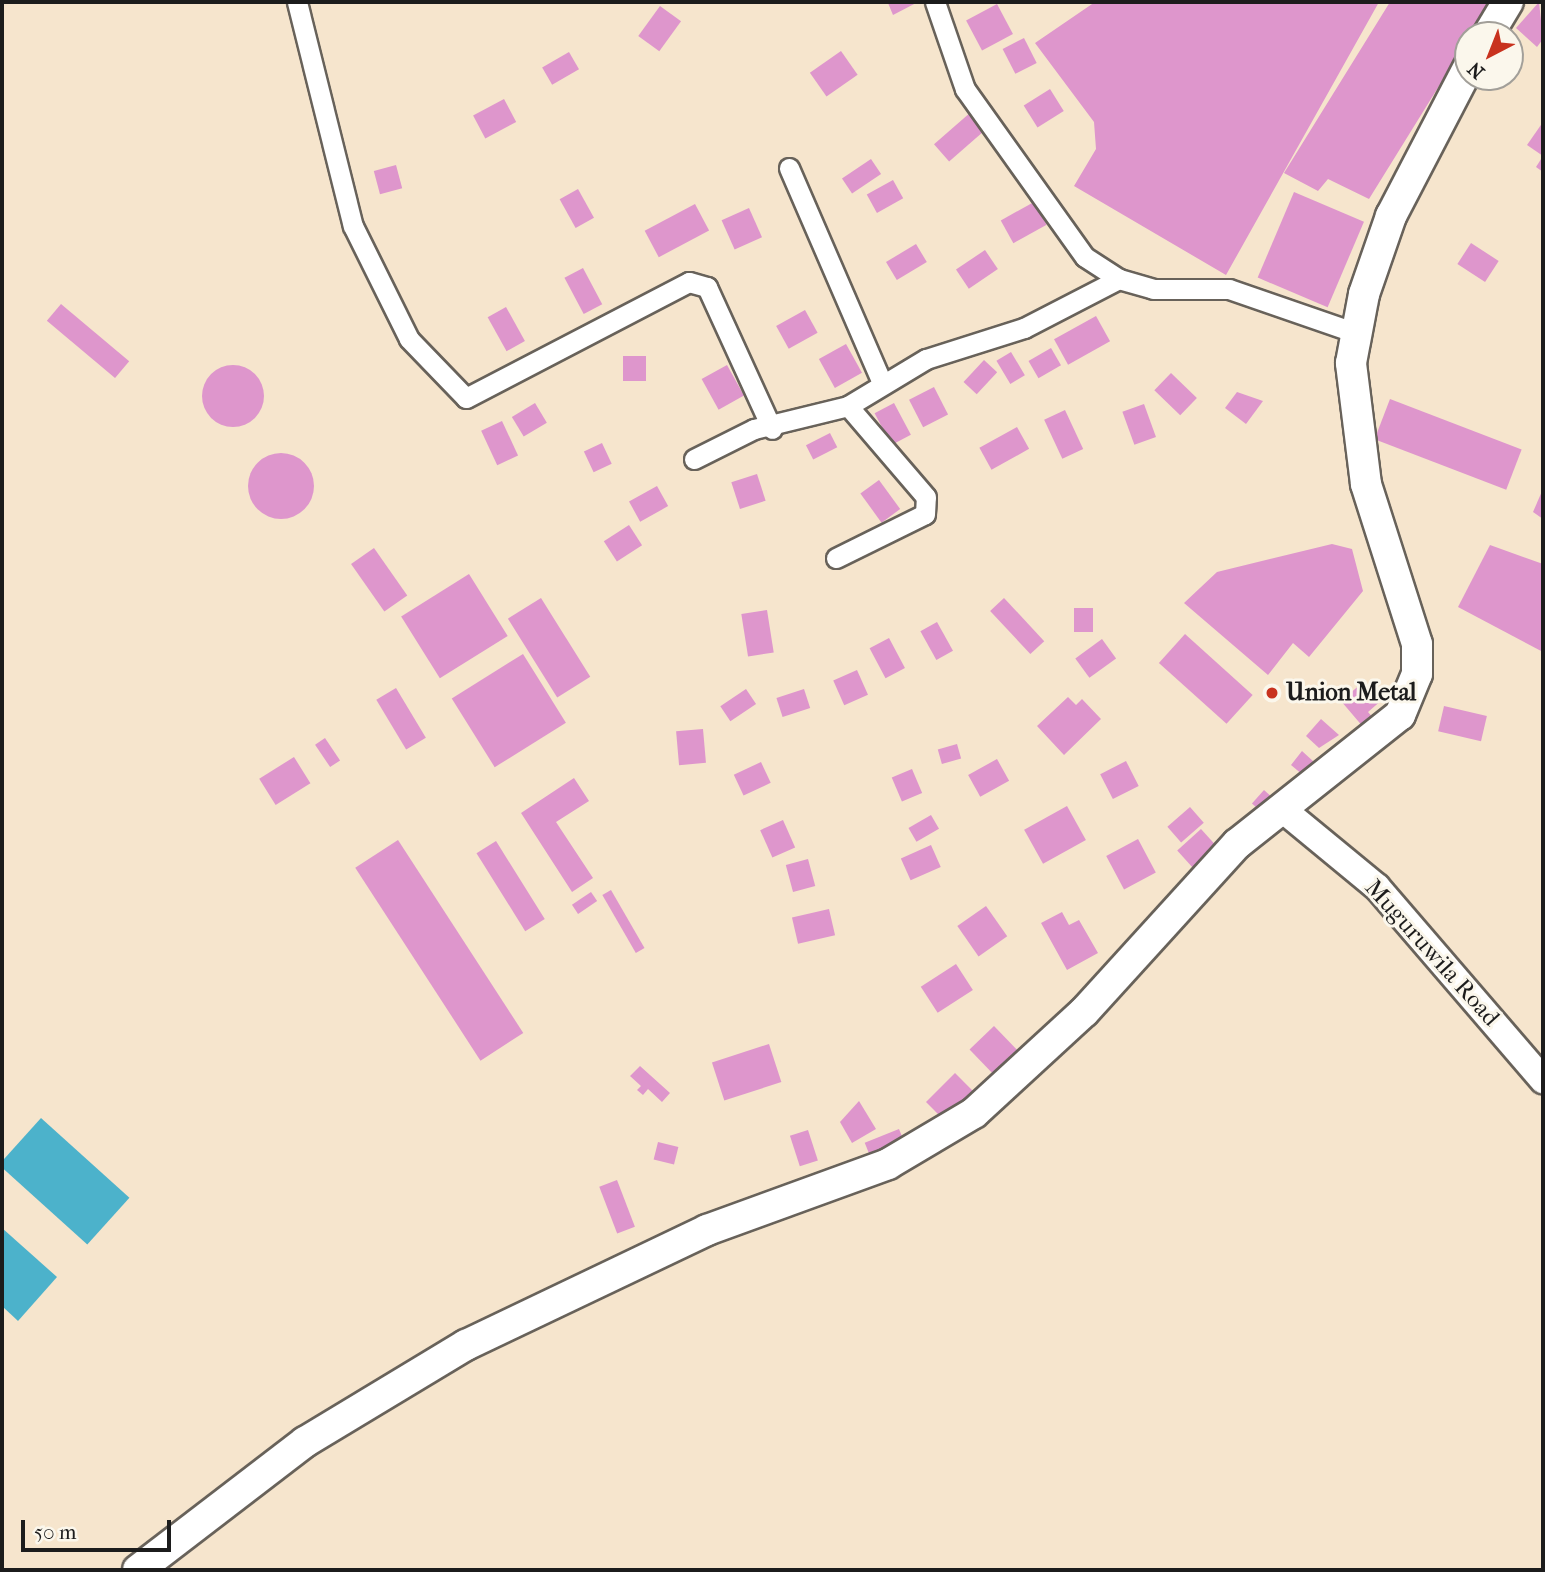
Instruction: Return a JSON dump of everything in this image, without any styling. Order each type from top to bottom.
[{"type":"main road","points":[[1496,21],[1508,2]]},
{"type":"main road","points":[[138,1570],[294,1449],[466,1346],[707,1230],[888,1164],[936,1139],[1046,1050],[1237,844],[1400,715],[1417,674],[1411,612],[1378,531],[1357,440],[1351,363],[1356,333],[1391,216],[1456,91]]},
{"type":"street","points":[[297,2],[352,226],[409,340],[466,398],[688,282],[707,287],[772,429]]},
{"type":"street","points":[[935,2],[965,89],[1085,257],[1119,279],[1153,289],[1240,292],[1356,333]]},
{"type":"street","points":[[789,168],[883,384]]},
{"type":"street","points":[[694,459],[754,429],[772,429],[848,406],[926,359],[1024,328],[1119,279]]},
{"type":"street","points":[[836,558],[925,514],[926,497],[848,406]]},
{"type":"street","name":"Muguruwila Road","points":[[1281,808],[1377,887],[1543,1080]]},
{"type":"water","points":[[41,1118],[129,1198],[87,1244],[2,1168],[2,1161]]},
{"type":"water","points":[[2,1228],[57,1277],[18,1321],[2,1306]]},
{"type":"building","points":[[890,2],[918,2],[893,15],[888,3]]},
{"type":"building","points":[[1095,2],[1379,2],[1226,275],[1074,186],[1096,149],[1094,122],[1035,43]]},
{"type":"building","points":[[1390,2],[1491,2],[1479,21],[1454,21],[1454,62],[1369,199],[1328,179],[1318,191],[1284,173]]},
{"type":"building","points":[[1539,2],[1543,39],[1537,47],[1524,35],[1522,21]]},
{"type":"building","points":[[997,4],[1013,34],[982,50],[966,20]]},
{"type":"building","points":[[660,6],[681,21],[659,51],[638,36]]},
{"type":"building","points":[[1024,38],[1037,63],[1015,74],[1003,49]]},
{"type":"building","points":[[841,51],[858,75],[827,97],[810,73]]},
{"type":"building","points":[[569,52],[579,69],[552,85],[542,68]]},
{"type":"building","points":[[1050,89],[1064,111],[1037,127],[1024,105]]},
{"type":"building","points":[[504,99],[516,122],[485,138],[473,115]]},
{"type":"building","points":[[971,112],[986,129],[949,162],[934,144]]},
{"type":"building","points":[[1543,122],[1543,156],[1527,145]]},
{"type":"building","points":[[1543,156],[1543,172],[1536,167]]},
{"type":"building","points":[[871,159],[881,174],[852,193],[842,179]]},
{"type":"building","points":[[396,165],[402,188],[380,194],[374,171]]},
{"type":"building","points":[[893,180],[903,198],[877,213],[867,195]]},
{"type":"building","points":[[578,189],[594,218],[576,228],[560,199]]},
{"type":"building","points":[[1294,192],[1364,222],[1328,307],[1258,278]]},
{"type":"building","points":[[1034,202],[1047,225],[1013,243],[1001,220]]},
{"type":"building","points":[[695,204],[709,230],[659,257],[645,231]]},
{"type":"building","points":[[749,208],[762,237],[735,249],[722,220]]},
{"type":"building","points":[[1471,243],[1499,261],[1485,282],[1457,264]]},
{"type":"building","points":[[916,244],[927,262],[897,280],[886,262]]},
{"type":"building","points":[[985,250],[998,269],[969,289],[956,270]]},
{"type":"building","points":[[583,268],[602,304],[584,314],[564,278]]},
{"type":"building","points":[[61,304],[129,361],[115,378],[47,321]]},
{"type":"building","points":[[506,307],[525,341],[507,351],[488,317]]},
{"type":"building","points":[[805,310],[818,333],[789,349],[776,326]]},
{"type":"building","points":[[1096,316],[1110,341],[1068,365],[1054,339]]},
{"type":"building","points":[[846,344],[862,373],[835,388],[819,359]]},
{"type":"building","points":[[1051,348],[1061,365],[1038,378],[1028,361]]},
{"type":"building","points":[[1011,352],[1025,375],[1010,384],[996,361]]},
{"type":"building","points":[[623,356],[646,356],[646,381],[623,381]]},
{"type":"building","points":[[984,360],[997,372],[977,394],[964,382]]},
{"type":"building","points":[[227,365],[239,365],[255,374],[262,384],[262,408],[255,418],[239,427],[227,427],[216,422],[207,413],[202,402],[202,390],[207,379],[216,370]]},
{"type":"building","points":[[727,365],[744,396],[719,410],[702,379]]},
{"type":"building","points":[[1171,373],[1197,398],[1180,415],[1154,390]]},
{"type":"building","points":[[934,387],[948,415],[923,427],[909,400]]},
{"type":"building","points":[[1237,392],[1263,401],[1246,424],[1225,408]]},
{"type":"building","points":[[1390,399],[1522,450],[1506,490],[1375,439]]},
{"type":"building","points":[[535,403],[547,423],[524,437],[512,417]]},
{"type":"building","points":[[894,403],[911,435],[891,445],[875,413]]},
{"type":"building","points":[[1144,404],[1156,437],[1134,445],[1122,412]]},
{"type":"building","points":[[1065,410],[1083,449],[1062,459],[1044,420]]},
{"type":"building","points":[[502,421],[518,455],[497,465],[481,431]]},
{"type":"building","points":[[1017,427],[1029,449],[992,470],[979,448]]},
{"type":"building","points":[[830,433],[837,447],[813,460],[806,445]]},
{"type":"building","points":[[602,443],[612,464],[594,472],[584,451]]},
{"type":"building","points":[[281,453],[294,456],[304,463],[311,473],[314,486],[311,499],[304,509],[294,516],[281,519],[268,516],[258,509],[251,499],[248,486],[251,473],[258,463],[268,456]]},
{"type":"building","points":[[757,474],[766,501],[740,509],[731,482]]},
{"type":"building","points":[[879,480],[900,509],[882,523],[860,494]]},
{"type":"building","points":[[657,486],[668,506],[640,522],[629,502]]},
{"type":"building","points":[[1543,489],[1543,519],[1533,512]]},
{"type":"building","points":[[629,525],[642,545],[617,561],[604,541]]},
{"type":"building","points":[[1332,544],[1352,549],[1363,591],[1309,657],[1293,643],[1268,675],[1184,603],[1217,572]]},
{"type":"building","points":[[1490,545],[1543,564],[1543,652],[1458,607]]},
{"type":"building","points":[[374,548],[407,596],[384,612],[351,564]]},
{"type":"building","points":[[469,574],[508,636],[440,678],[401,616]]},
{"type":"building","points":[[541,598],[590,677],[557,698],[508,619]]},
{"type":"building","points":[[1004,598],[1044,641],[1030,654],[990,611]]},
{"type":"building","points":[[1074,608],[1093,608],[1093,632],[1074,632]]},
{"type":"building","points":[[767,610],[774,652],[748,657],[741,614]]},
{"type":"building","points":[[937,622],[953,651],[936,660],[920,631]]},
{"type":"building","points":[[1185,634],[1253,695],[1227,724],[1159,663]]},
{"type":"building","points":[[889,638],[905,668],[886,678],[870,648]]},
{"type":"building","points":[[1102,639],[1116,658],[1089,678],[1075,658]]},
{"type":"building","points":[[523,654],[566,723],[495,767],[452,699]]},
{"type":"building","points":[[857,670],[868,695],[844,705],[833,681]]},
{"type":"building","points":[[1362,683],[1383,699],[1368,712],[1374,719],[1364,728],[1341,701]]},
{"type":"building","points":[[396,688],[426,738],[406,750],[376,700]]},
{"type":"building","points":[[746,689],[756,704],[730,721],[720,706]]},
{"type":"building","points":[[804,689],[810,708],[783,717],[776,698]]},
{"type":"building","points":[[1068,697],[1076,705],[1082,699],[1101,719],[1064,755],[1037,726]]},
{"type":"building","points":[[1444,706],[1487,716],[1481,741],[1438,731]]},
{"type":"building","points":[[1321,719],[1339,735],[1319,748],[1306,736]]},
{"type":"building","points":[[703,729],[706,763],[679,765],[676,731]]},
{"type":"building","points":[[325,738],[340,760],[330,767],[315,745]]},
{"type":"building","points":[[957,744],[961,758],[942,764],[938,750]]},
{"type":"building","points":[[1302,751],[1314,762],[1325,764],[1303,775],[1291,765]]},
{"type":"building","points":[[294,757],[310,783],[276,805],[259,779]]},
{"type":"building","points":[[997,759],[1009,781],[980,797],[968,775]]},
{"type":"building","points":[[1126,761],[1139,786],[1113,799],[1100,774]]},
{"type":"building","points":[[761,762],[771,783],[744,796],[734,775]]},
{"type":"building","points":[[912,769],[922,793],[902,802],[892,778]]},
{"type":"building","points":[[574,778],[589,801],[556,822],[593,878],[572,892],[521,813]]},
{"type":"building","points":[[1264,790],[1275,800],[1263,813],[1252,803]]},
{"type":"building","points":[[1067,806],[1086,840],[1043,864],[1024,830]]},
{"type":"building","points":[[1190,807],[1204,823],[1181,843],[1167,827]]},
{"type":"building","points":[[931,815],[939,829],[916,842],[908,828]]},
{"type":"building","points":[[783,820],[795,847],[772,858],[760,830]]},
{"type":"building","points":[[1201,829],[1217,847],[1193,868],[1177,850]]},
{"type":"building","points":[[1138,839],[1156,873],[1124,889],[1106,856]]},
{"type":"building","points":[[398,840],[523,1033],[480,1061],[355,868]]},
{"type":"building","points":[[496,841],[545,919],[525,931],[476,853]]},
{"type":"building","points":[[931,845],[941,867],[911,880],[901,858]]},
{"type":"building","points":[[808,859],[815,886],[793,892],[786,865]]},
{"type":"building","points":[[611,890],[644,948],[636,953],[602,895]]},
{"type":"building","points":[[591,892],[597,901],[578,914],[572,905]]},
{"type":"building","points":[[986,906],[1007,936],[979,956],[957,926]]},
{"type":"building","points":[[829,909],[835,935],[798,944],[792,918]]},
{"type":"building","points":[[1062,912],[1069,925],[1079,920],[1098,953],[1067,970],[1041,923]]},
{"type":"building","points":[[956,964],[973,990],[938,1013],[921,987]]},
{"type":"building","points":[[994,1026],[1017,1050],[992,1073],[970,1050]]},
{"type":"building","points":[[769,1044],[781,1082],[724,1101],[712,1063]]},
{"type":"building","points":[[640,1066],[670,1093],[662,1102],[648,1089],[643,1095],[637,1090],[641,1086],[630,1076]]},
{"type":"building","points":[[955,1073],[973,1091],[944,1120],[926,1102]]},
{"type":"building","points":[[859,1101],[876,1129],[852,1143],[840,1122]]},
{"type":"building","points":[[899,1129],[908,1151],[874,1165],[865,1143]]},
{"type":"building","points":[[808,1130],[818,1160],[800,1166],[790,1136]]},
{"type":"building","points":[[658,1142],[678,1147],[674,1165],[654,1159]]},
{"type":"building","points":[[617,1180],[635,1227],[617,1233],[599,1187]]},
{"type":"place","name":"Union Metal","points":[[1272,693]]}]
